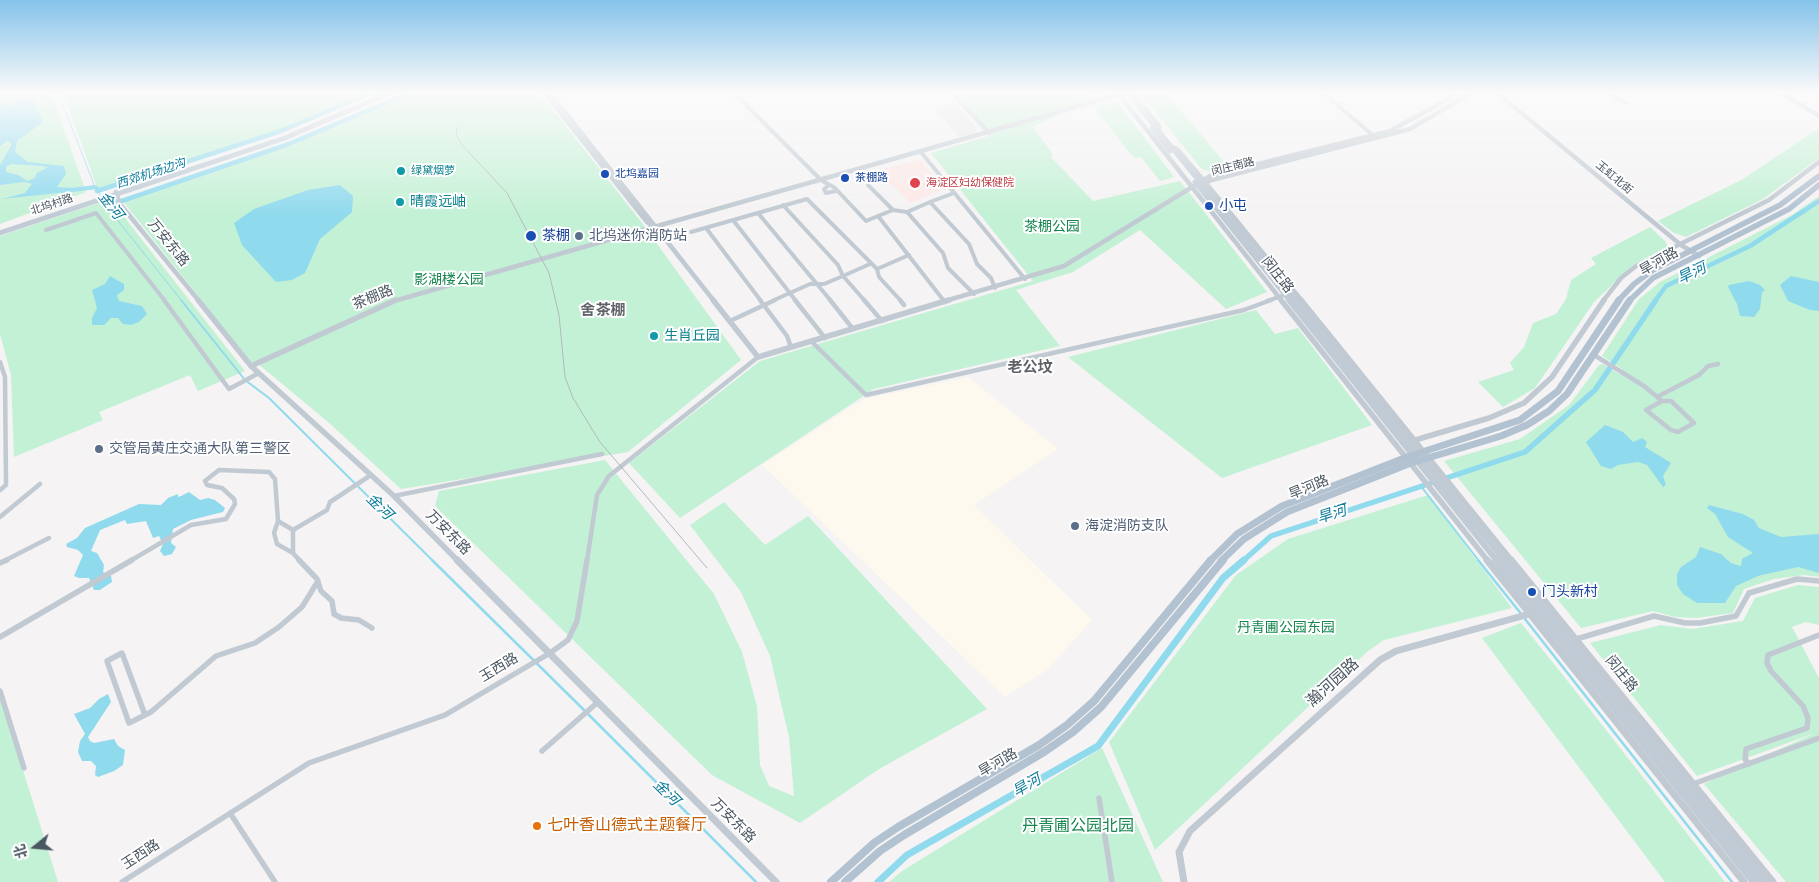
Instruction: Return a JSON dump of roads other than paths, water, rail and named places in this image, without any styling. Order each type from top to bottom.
[{"type":"main road","name":"北坞村路","points":[[116,193],[288,133]]},
{"type":"main road","name":"北坞村路","points":[[0,233],[297,133]]},
{"type":"main road","name":"闵庄路","points":[[1157,133],[1412,441],[1418,457]]},
{"type":"main road","name":"闵庄路","points":[[1163,133],[1175,148]]},
{"type":"main road","name":"旱河路","points":[[831,882],[874,843],[898,826],[1038,745],[1067,725],[1094,701],[1207,564],[1238,534],[1282,506],[1520,420],[1541,406],[1558,391],[1622,296],[1634,284],[1653,270],[1780,205],[1819,176]]},
{"type":"main road","name":"闵庄路","points":[[1199,183],[1281,296],[1428,470]]},
{"type":"main road","name":"旱河路","points":[[845,882],[880,851],[904,835],[1044,752],[1073,732],[1101,707],[1214,568],[1244,539],[1287,512],[1418,457],[1501,436],[1527,425],[1549,411],[1566,394],[1597,357],[1630,300],[1660,274],[1699,256],[1788,209],[1819,185]]},
{"type":"main road","name":"北坞村路","points":[[0,229],[96,200]]},
{"type":"main road","points":[[1653,270],[1660,274]]},
{"type":"main road","points":[[1428,470],[1440,485]]},
{"type":"main road","name":"闵庄路","points":[[1440,485],[1529,614],[1754,882]]},
{"type":"main road","name":"闵庄路","points":[[1440,485],[1573,640],[1690,785],[1764,882]]},
{"type":"street","points":[[580,133],[647,222],[655,227],[758,357],[1025,279],[1078,259],[1199,183]]},
{"type":"street","points":[[774,133],[822,181],[828,186],[834,186],[836,191],[866,222],[893,210],[907,212],[954,193]]},
{"type":"street","name":"茶棚路","points":[[251,366],[391,301],[655,227],[669,227],[988,133]]},
{"type":"street","name":"闵庄南路","points":[[1199,183],[1210,176],[1379,133]]},
{"type":"street","name":"闵庄南路","points":[[1199,183],[1395,133]]},
{"type":"street","name":"玉虹北街","points":[[1546,133],[1681,245],[1699,256]]},
{"type":"street","points":[[1374,135],[1378,139]]},
{"type":"street","name":"闵庄路","points":[[1175,148],[1199,183]]},
{"type":"street","points":[[921,153],[1025,279]]},
{"type":"street","name":"旱河路","points":[[1412,441],[1489,418],[1524,403],[1552,377],[1610,291],[1621,278],[1636,266],[1769,200],[1819,162]]},
{"type":"street","points":[[868,185],[893,210]]},
{"type":"street","points":[[828,186],[824,189],[826,193],[836,191]]},
{"type":"street","name":"万安东路","points":[[116,193],[120,204],[251,366],[394,496],[776,882]]},
{"type":"street","points":[[691,232],[808,199],[877,269],[879,277],[904,305]]},
{"type":"street","points":[[930,202],[969,244],[978,264],[991,278],[995,288]]},
{"type":"street","points":[[783,205],[838,265],[844,276],[882,321]]},
{"type":"street","points":[[907,212],[943,253],[948,268],[974,294]]},
{"type":"street","points":[[46,230],[96,213],[201,348],[229,389],[259,373]]},
{"type":"street","points":[[758,213],[854,329]]},
{"type":"street","points":[[878,216],[898,239],[921,274],[946,302]]},
{"type":"street","points":[[733,220],[824,338]]},
{"type":"street","points":[[706,228],[787,336],[791,347]]},
{"type":"street","points":[[877,269],[909,255]]},
{"type":"street","points":[[730,321],[810,284],[824,284],[870,264]]},
{"type":"street","points":[[811,342],[866,395],[1244,310],[1281,296]]},
{"type":"street","name":"闵庄路","points":[[1281,296],[1348,385],[1418,457],[1428,470]]},
{"type":"street","name":"玉西路","points":[[124,882],[309,764],[445,715],[550,653],[568,640],[577,621],[597,495],[609,476],[758,357]]},
{"type":"street","points":[[1597,357],[1619,370],[1662,401],[1671,402],[1694,423],[1678,432],[1671,430],[1646,410],[1662,401]]},
{"type":"street","points":[[0,362],[5,377],[6,485],[0,490]]},
{"type":"street","points":[[1657,397],[1699,375],[1708,366],[1718,364]]},
{"type":"street","points":[[1347,374],[1348,385]]},
{"type":"street","points":[[394,496],[602,454]]},
{"type":"street","points":[[0,637],[191,525],[226,518],[235,504],[234,499],[222,488],[207,485],[205,481],[218,470],[269,472],[274,479],[278,521],[274,533],[277,544],[293,553],[318,581],[321,592],[332,601],[334,614],[340,618],[359,620],[372,628]]},
{"type":"street","points":[[1428,470],[1440,485]]},
{"type":"street","points":[[293,530],[327,510],[330,502],[371,475]]},
{"type":"street","points":[[0,517],[40,484]]},
{"type":"street","points":[[278,521],[293,530]]},
{"type":"street","points":[[293,530],[293,553]]},
{"type":"street","points":[[0,563],[49,538]]},
{"type":"street","points":[[1529,614],[1573,640],[1654,616],[1685,623],[1700,623],[1736,616],[1749,593],[1798,579],[1819,580]]},
{"type":"street","points":[[146,715],[122,653],[107,661],[129,724],[146,715],[216,656],[255,643],[279,627],[302,607],[318,581]]},
{"type":"street","name":"闵庄路","points":[[1529,614],[1744,882]]},
{"type":"street","name":"瀚河园路","points":[[1184,882],[1179,852],[1190,831],[1380,660],[1396,651],[1529,614]]},
{"type":"street","points":[[1749,764],[1745,759],[1746,749],[1806,728],[1808,718],[1803,706],[1771,671],[1768,655],[1819,634]]},
{"type":"street","points":[[0,691],[24,768]]},
{"type":"street","points":[[542,751],[598,702]]},
{"type":"street","points":[[1690,785],[1819,738]]},
{"type":"street","name":"闵庄路","points":[[1690,785],[1773,882]]},
{"type":"street","points":[[1099,798],[1112,882]]},
{"type":"street","points":[[230,813],[275,882]]},
{"type":"water","points":[[0,133],[28,133],[17,141],[15,152],[28,162],[64,166],[66,174],[57,187],[75,188],[76,191],[2,199],[25,193],[32,184],[24,182],[0,185],[0,165],[12,144],[8,141],[0,146]],"holes":[[[11,164],[48,167],[37,173],[35,178],[27,181],[18,175],[6,172],[6,167]]]},
{"type":"water","points":[[340,185],[353,196],[352,212],[320,239],[305,273],[292,280],[276,282],[242,245],[234,223],[254,209],[308,190]]},
{"type":"water","points":[[110,276],[124,284],[124,290],[117,295],[119,301],[142,306],[147,314],[139,322],[131,325],[123,324],[118,318],[111,318],[104,325],[92,325],[92,318],[97,308],[92,290],[105,284]]},
{"type":"water","points":[[1791,276],[1819,282],[1819,311],[1810,310],[1788,301],[1780,285]]},
{"type":"water","points":[[1749,281],[1760,285],[1765,290],[1762,292],[1760,309],[1754,317],[1740,316],[1737,304],[1728,287],[1729,285]]},
{"type":"water","points":[[1605,425],[1623,432],[1633,442],[1642,438],[1647,442],[1645,447],[1671,463],[1663,476],[1666,485],[1663,487],[1647,465],[1638,462],[1618,465],[1611,469],[1601,466],[1586,442]]},
{"type":"water","points":[[189,492],[200,500],[208,498],[215,500],[225,508],[223,512],[191,520],[173,529],[171,543],[176,547],[172,554],[164,556],[160,551],[163,544],[159,536],[153,538],[146,521],[127,524],[125,520],[100,530],[91,551],[97,553],[104,565],[103,572],[111,576],[112,582],[100,590],[94,590],[89,578],[74,576],[83,555],[78,550],[67,547],[66,544],[77,538],[85,528],[139,504],[161,505],[168,498],[178,494],[178,497]]},
{"type":"water","points":[[1709,505],[1743,514],[1754,520],[1759,528],[1781,537],[1819,534],[1819,573],[1798,567],[1758,576],[1736,586],[1725,603],[1697,603],[1683,594],[1677,585],[1677,574],[1681,567],[1696,557],[1700,547],[1721,554],[1731,563],[1741,566],[1742,559],[1753,553],[1728,537],[1715,514],[1707,508]]},
{"type":"water","points":[[108,694],[111,702],[88,737],[94,743],[114,739],[118,746],[125,750],[123,765],[114,771],[98,777],[95,775],[96,766],[91,761],[82,761],[78,752],[80,741],[85,734],[74,714],[90,708],[99,699]]},
{"type":"waterway","name":"金河","points":[[74,133],[95,187],[111,212],[182,301]]},
{"type":"waterway","name":"西郊机场边沟","points":[[97,191],[274,133]]},
{"type":"waterway","points":[[107,206],[286,145],[314,133]]},
{"type":"waterway","points":[[63,191],[95,187]]},
{"type":"waterway","name":"旱河","points":[[1655,301],[1666,286],[1750,246],[1819,201]]},
{"type":"waterway","name":"金河","points":[[181,300],[245,380],[269,398],[433,561]]},
{"type":"waterway","name":"旱河","points":[[1243,561],[1271,536],[1525,452],[1595,390],[1656,300]]},
{"type":"waterway","points":[[1420,485],[1479,561]]},
{"type":"waterway","name":"金河","points":[[432,560],[585,711]]},
{"type":"waterway","name":"旱河","points":[[878,882],[907,855],[1098,746],[1223,578],[1244,560]]},
{"type":"waterway","points":[[1478,560],[1522,615]]},
{"type":"waterway","points":[[1525,619],[1732,882]]},
{"type":"waterway","name":"金河","points":[[588,714],[756,882]]},
{"type":"tram line","points":[[456,133],[462,145],[507,193],[549,273],[559,315],[565,377],[573,398],[600,442],[707,568]]},
{"type":"place","name":"绿黛烟萝","points":[[401,171]]},
{"type":"place","name":"北坞嘉园","points":[[605,174]]},
{"type":"place","name":"茶棚路","points":[[845,178]]},
{"type":"place","name":"海淀区妇幼保健院","points":[[915,183]]},
{"type":"place","name":"晴霞远岫","points":[[400,202]]},
{"type":"place","name":"小屯","points":[[1209,206]]},
{"type":"place","name":"茶棚","points":[[531,236]]},
{"type":"place","name":"北坞迷你消防站","points":[[579,236]]},
{"type":"place","name":"生肖丘园","points":[[654,336]]},
{"type":"place","name":"交管局黄庄交通大队第三警区","points":[[99,449]]},
{"type":"place","name":"海淀消防支队","points":[[1075,526]]},
{"type":"place","name":"门头新村","points":[[1532,592]]},
{"type":"place","name":"七叶香山德式主题餐厅","points":[[537,826]]},
{"type":"district","name":"舍茶棚","points":[[603,311]]},
{"type":"district","name":"老公坟","points":[[1030,368]]},
{"type":"park label","name":"茶棚公园","points":[[1052,227]]},
{"type":"park label","name":"影湖楼公园","points":[[449,280]]},
{"type":"park label","name":"丹青圃公园东园","points":[[1286,628]]},
{"type":"park label","name":"丹青圃公园北园","points":[[1078,827]]}]
